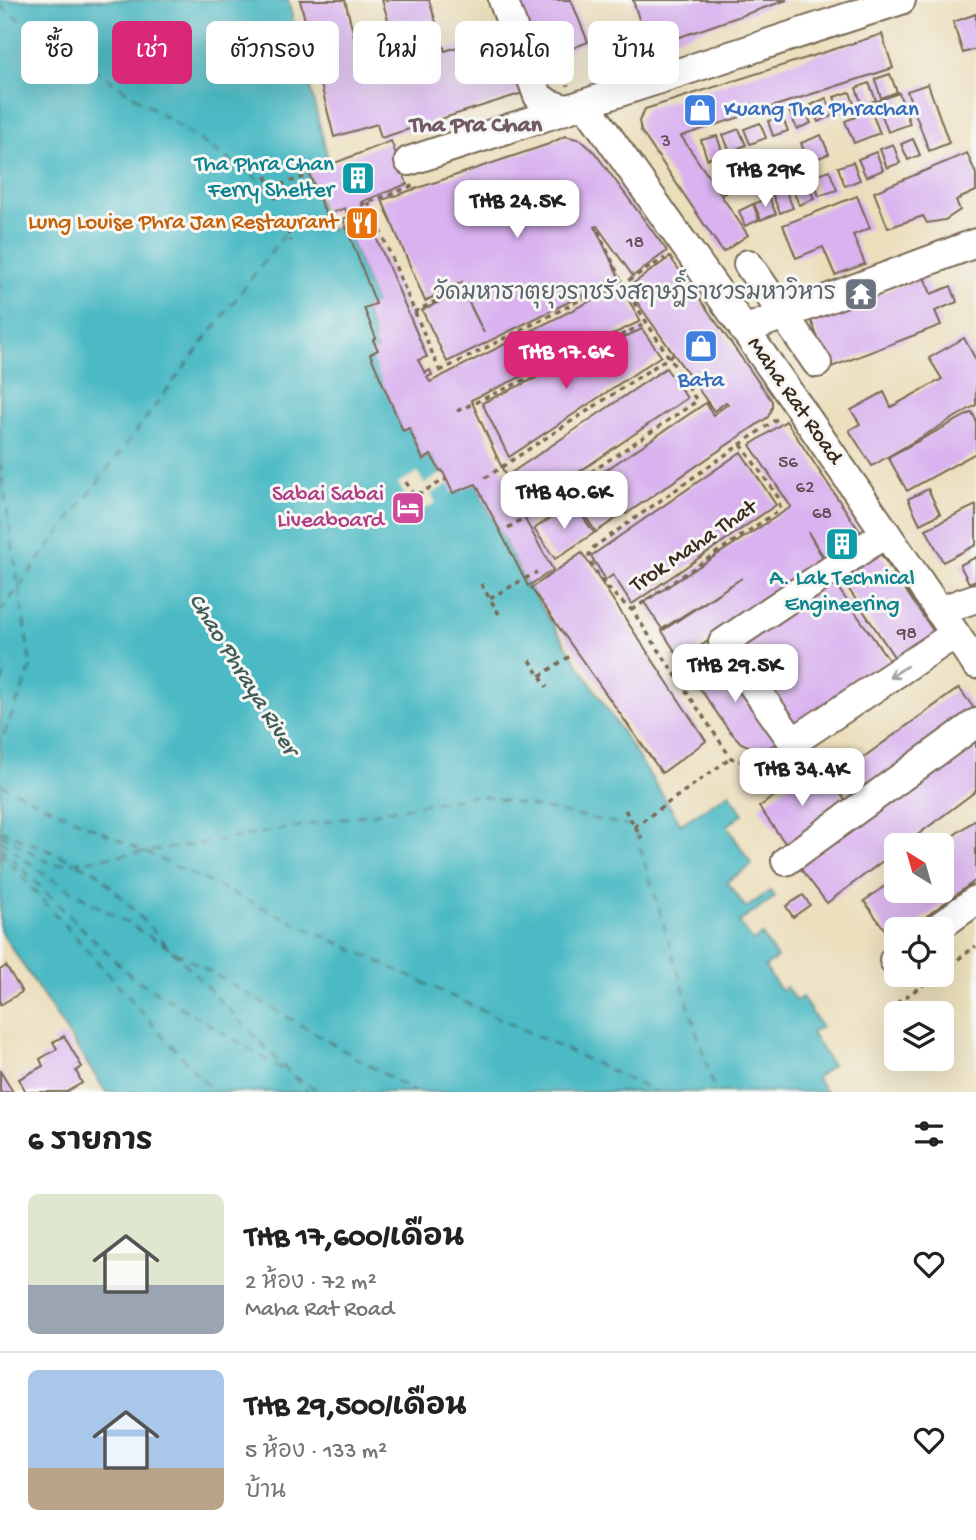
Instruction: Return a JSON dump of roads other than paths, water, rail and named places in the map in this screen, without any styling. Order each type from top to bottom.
[{"type":"street","points":[[503,0],[538,96],[549,104],[576,107]]},
{"type":"street","points":[[409,161],[901,0]]},
{"type":"street","name":"Maha Rat Road","points":[[576,107],[744,330],[976,664]]},
{"type":"street","points":[[744,330],[976,243]]},
{"type":"street","points":[[747,264],[817,363]]},
{"type":"street","points":[[886,533],[723,643],[793,742],[976,598]]},
{"type":"street","points":[[786,861],[976,723]]},
{"type":"street","points":[[953,917],[976,900]]},
{"type":"water","name":"Chao Phraya River","points":[[0,0],[288,0],[293,21],[206,21],[206,84],[309,84],[329,163],[307,172],[329,230],[344,223],[376,304],[364,308],[378,350],[371,354],[403,430],[409,428],[423,459],[431,455],[440,471],[476,484],[528,586],[681,824],[729,793],[743,814],[727,826],[752,865],[727,882],[746,908],[770,891],[775,897],[739,922],[753,941],[762,935],[777,958],[765,967],[781,991],[786,987],[796,1001],[802,997],[821,1027],[811,1033],[832,1065],[816,1078],[826,1092],[106,1092],[0,930]]},
{"type":"place","name":"Kuang Tha Phrachan","points":[[700,110]]},
{"type":"place","name":"Tha Phra Chan Ferry Shelter","points":[[358,178]]},
{"type":"place","name":"Lung Louise Phra Jan Restaurant","points":[[362,223]]},
{"type":"place","name":"วัดมหาธาตุยุวราชรังสฤษฎิ์ราชวรมหาวิหาร","points":[[861,294]]},
{"type":"place","name":"Bata","points":[[701,346]]},
{"type":"place","name":"Sabai Sabai Liveaboard","points":[[408,508]]},
{"type":"place","name":"A. Lak Technical Engineering","points":[[842,544]]},
{"type":"district","name":"Tha Pra Chan","points":[[476,126]]}]
